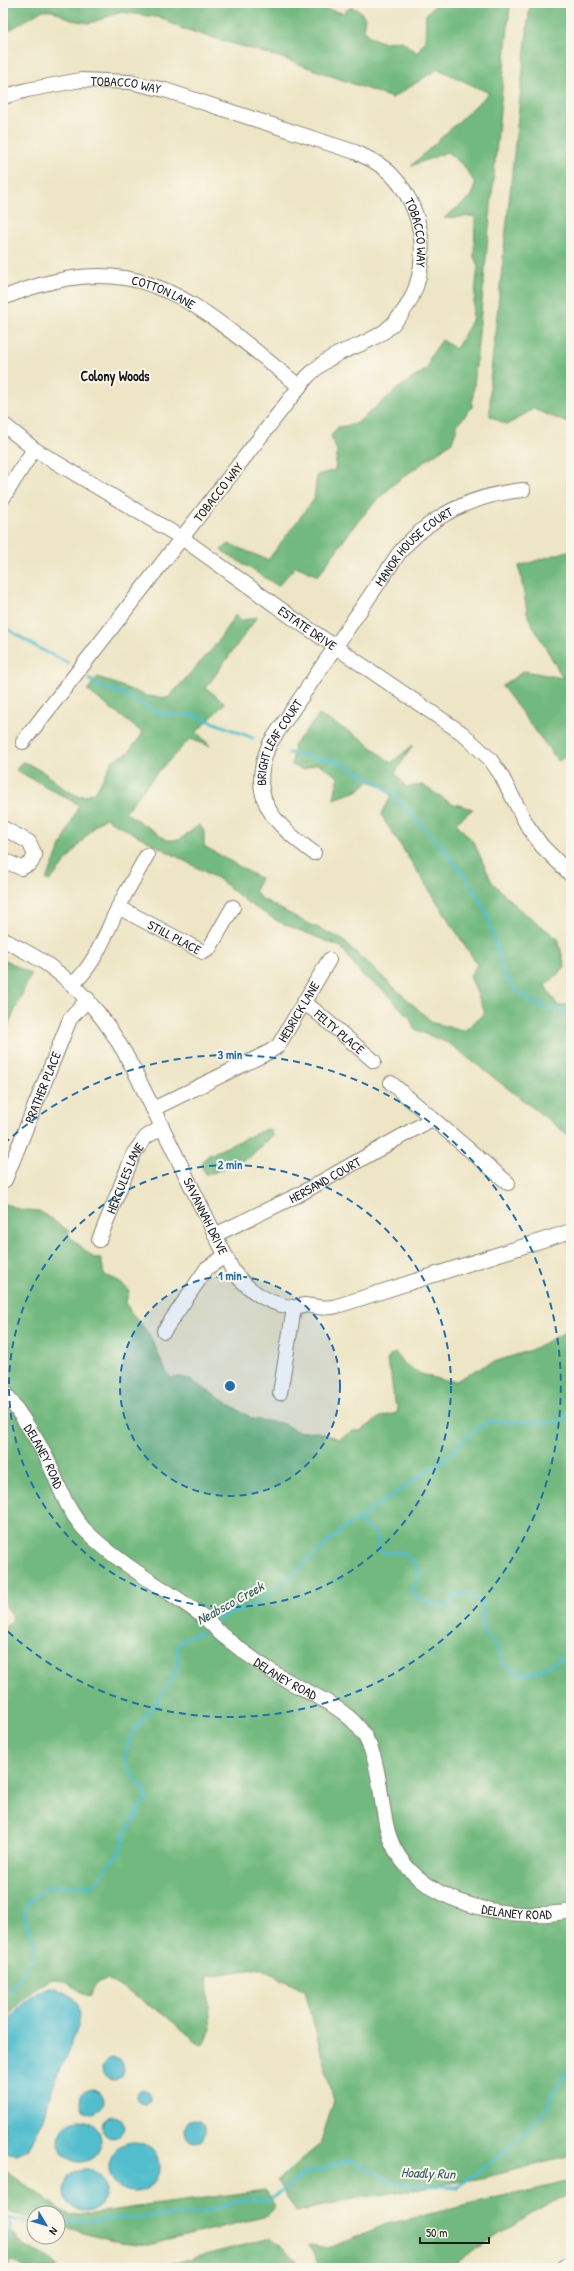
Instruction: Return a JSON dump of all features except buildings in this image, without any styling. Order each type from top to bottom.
[{"type":"street","name":"TOBACCO WAY","points":[[3,97],[27,90],[80,80],[103,79],[138,83],[165,90],[355,152],[369,158],[391,175],[402,188],[415,214],[422,242],[421,271],[411,299],[400,316],[385,331],[370,341],[328,359],[316,368],[299,386],[24,742]]},
{"type":"street","name":"COTTON LANE","points":[[3,298],[42,285],[88,276],[105,275],[142,280],[164,288],[202,310],[299,386]]},
{"type":"street","name":"ESTATE DRIVE","points":[[3,424],[34,449],[182,538],[335,647],[462,733],[477,745],[501,775],[526,825],[542,846],[571,875]]},
{"type":"street","points":[[3,498],[34,449]]},
{"type":"street","name":"MANOR HOUSE COURT","points":[[335,647],[399,553],[418,532],[449,510],[464,503],[503,492],[523,490]]},
{"type":"street","name":"BRIGHT LEAF COURT","points":[[314,853],[286,833],[270,813],[262,789],[262,766],[270,743],[335,647]]},
{"type":"street","points":[[3,828],[29,842],[35,855],[31,863],[21,868],[3,860]]},
{"type":"street","points":[[73,984],[91,965],[118,906],[147,854]]},
{"type":"street","name":"STILL PLACE","points":[[118,906],[203,952],[209,949],[233,907]]},
{"type":"street","name":"SAVANNAH DRIVE","points":[[3,940],[47,964],[73,984],[88,999],[119,1041],[233,1271],[252,1290],[275,1304],[294,1308],[305,1304],[321,1308],[337,1306],[571,1230]]},
{"type":"street","name":"HEDRICK LANE","points":[[154,1109],[270,1052],[284,1038],[329,960]]},
{"type":"street","name":"PRATHER PLACE","points":[[5,1180],[70,1019],[88,999]]},
{"type":"street","name":"FELTY PLACE","points":[[303,1004],[313,1010],[374,1061]]},
{"type":"street","points":[[391,1083],[508,1183]]},
{"type":"street","name":"HERSAND COURT","points":[[215,1235],[312,1188],[432,1119]]},
{"type":"street","name":"HERCULES LANE","points":[[100,1240],[134,1153],[146,1137],[162,1127]]},
{"type":"street","points":[[164,1331],[207,1268],[225,1256]]},
{"type":"street","points":[[280,1393],[294,1308]]},
{"type":"street","name":"DELANEY ROAD","points":[[3,1389],[44,1452],[63,1499],[75,1518],[90,1534],[130,1568],[203,1616],[221,1634],[266,1668],[339,1710],[355,1723],[363,1733],[374,1760],[384,1818],[395,1851],[411,1872],[424,1882],[449,1897],[491,1909],[531,1915],[571,1911]]},
{"type":"street","points":[[563,2268],[571,2263]]},
{"type":"green space","points":[[3,3],[300,3],[343,13],[351,7],[359,10],[365,18],[363,29],[376,40],[385,42],[402,41],[417,53],[425,41],[426,14],[438,3],[512,3],[510,5],[472,407],[458,424],[452,442],[395,483],[373,504],[354,526],[318,576],[296,566],[278,586],[221,550],[229,544],[268,560],[314,499],[317,475],[335,470],[337,451],[331,436],[338,427],[356,424],[397,389],[428,368],[430,357],[442,340],[456,349],[472,321],[478,266],[474,257],[475,216],[444,218],[472,196],[475,183],[463,165],[447,152],[411,166],[489,93],[438,69],[392,98],[285,59],[180,28],[162,18],[122,12],[90,23],[71,20],[52,10],[43,10],[3,34]]},
{"type":"green space","points":[[530,3],[571,3],[571,424],[533,409],[507,425],[490,416],[490,381]]},
{"type":"green space","points":[[571,550],[571,753],[558,761],[502,686],[524,671],[563,678],[528,617],[519,566]]},
{"type":"green space","points":[[236,614],[240,621],[257,617],[206,688],[225,703],[197,732],[210,746],[190,739],[155,775],[125,812],[167,840],[179,840],[199,825],[204,831],[204,846],[261,879],[255,890],[259,897],[301,920],[340,938],[433,1023],[464,1031],[485,1013],[470,976],[477,964],[381,815],[391,796],[381,786],[370,781],[357,791],[334,799],[338,777],[318,763],[303,770],[292,765],[294,745],[319,715],[362,739],[391,763],[413,745],[395,773],[406,787],[422,785],[451,803],[473,809],[456,823],[474,843],[492,882],[517,907],[558,939],[565,967],[545,986],[558,1006],[571,1004],[571,1137],[450,1044],[414,1029],[410,1018],[382,989],[362,975],[341,947],[279,922],[248,903],[220,880],[105,818],[96,824],[50,881],[46,880],[79,805],[16,770],[22,762],[30,765],[42,771],[66,790],[78,796],[85,796],[96,791],[113,760],[128,753],[143,733],[87,690],[98,677],[147,696],[168,698],[214,647]]},
{"type":"green space","points":[[5,960],[31,974],[3,1037],[3,966]]},
{"type":"green space","points":[[266,1129],[271,1130],[272,1135],[250,1157],[213,1173],[206,1174],[201,1166],[202,1161],[209,1155]]},
{"type":"green space","points":[[3,1203],[22,1210],[39,1211],[69,1231],[69,1236],[95,1259],[101,1258],[104,1275],[115,1279],[129,1290],[126,1302],[130,1311],[149,1334],[166,1371],[171,1378],[181,1377],[190,1380],[253,1419],[281,1423],[299,1432],[314,1431],[339,1439],[353,1431],[361,1431],[380,1417],[397,1413],[398,1407],[394,1402],[391,1375],[387,1361],[390,1355],[396,1353],[402,1362],[418,1373],[441,1380],[456,1381],[488,1364],[531,1350],[571,1329],[571,2156],[482,2178],[348,2200],[296,2212],[277,2181],[320,2144],[334,2101],[305,1991],[260,1968],[207,1976],[211,2030],[205,2043],[201,2045],[161,2012],[107,1979],[96,1985],[89,1997],[73,1986],[56,1979],[42,1983],[20,2003],[3,2022],[3,1628],[13,1620],[3,1600]]},
{"type":"green space","points":[[3,2169],[54,2205],[26,2205],[26,2217],[14,2214],[3,2208]]},
{"type":"green space","points":[[571,2181],[571,2193],[533,2212],[448,2268],[320,2268],[309,2245],[328,2248],[387,2224]]},
{"type":"green space","points":[[265,2190],[275,2207],[267,2216],[148,2245],[120,2242],[66,2227],[66,2213],[70,2216]]},
{"type":"green space","points":[[3,2231],[15,2235],[23,2246],[50,2258],[60,2268],[25,2268],[12,2260],[7,2268],[3,2267]]},
{"type":"green space","points":[[271,2238],[296,2259],[299,2268],[291,2268],[285,2265],[271,2265],[265,2268],[252,2268],[244,2265],[224,2268],[154,2268]]},
{"type":"water","points":[[49,1987],[56,1988],[74,1998],[78,2004],[80,2015],[78,2027],[51,2092],[43,2122],[28,2149],[17,2154],[3,2152],[3,2027],[18,2009],[30,1998]]},
{"type":"water","points":[[109,2058],[117,2058],[124,2065],[124,2073],[117,2080],[109,2080],[102,2073],[102,2065]]},
{"type":"water","points":[[92,2089],[100,2093],[104,2101],[100,2109],[92,2113],[84,2109],[80,2101],[84,2093]]},
{"type":"water","points":[[141,2090],[147,2090],[151,2094],[151,2100],[147,2104],[141,2104],[137,2100],[137,2094]]},
{"type":"water","points":[[113,2116],[121,2119],[124,2127],[121,2135],[113,2138],[105,2135],[102,2127],[105,2119]]},
{"type":"water","points":[[80,2120],[95,2126],[101,2141],[95,2156],[80,2162],[65,2156],[59,2141],[65,2126]]},
{"type":"water","points":[[195,2120],[199,2121],[205,2127],[205,2135],[199,2141],[195,2142],[191,2141],[185,2135],[184,2131],[185,2127],[191,2121]]},
{"type":"water","points":[[129,2142],[139,2142],[152,2149],[159,2162],[159,2172],[152,2185],[139,2192],[129,2192],[120,2188],[113,2181],[109,2172],[109,2162],[113,2153],[120,2146]]},
{"type":"water","points":[[85,2169],[100,2175],[106,2190],[100,2205],[85,2211],[70,2205],[64,2190],[70,2175]]},
{"type":"waterway","points":[[3,10],[18,3]]},
{"type":"waterway","points":[[562,3],[571,16]]},
{"type":"waterway","points":[[3,626],[38,648],[68,663]]},
{"type":"waterway","points":[[89,679],[97,685],[126,695],[154,711],[168,715],[194,715],[253,738]]},
{"type":"waterway","points":[[289,753],[340,762],[378,783],[394,795],[439,843],[471,885],[487,914],[503,971],[512,986],[530,1001],[547,1008],[571,1012]]},
{"type":"waterway","name":"Neabsco Creek","points":[[215,1623],[220,1618],[252,1605],[274,1591],[344,1528],[442,1461],[476,1429],[490,1421],[552,1423],[571,1416]]},
{"type":"waterway","points":[[356,1520],[375,1532],[379,1549],[384,1553],[401,1552],[413,1560],[419,1574],[411,1590],[418,1598],[432,1604],[448,1605],[456,1596],[461,1594],[468,1595],[481,1602],[484,1607],[482,1622],[485,1636],[495,1643],[503,1664],[521,1675],[539,1671],[571,1654]]},
{"type":"waterway","name":"Neabsco Creek","points":[[3,1996],[24,1972],[35,1951],[33,1939],[24,1916],[28,1904],[47,1888],[93,1884],[98,1880],[123,1847],[124,1834],[137,1816],[137,1810],[147,1799],[146,1794],[140,1784],[127,1767],[126,1751],[130,1740],[135,1730],[165,1691],[174,1676],[178,1664],[178,1650],[182,1641],[185,1638],[206,1631],[209,1628]]},
{"type":"waterway","name":"Hoadly Run","points":[[66,2222],[202,2213],[246,2199],[269,2200],[307,2173],[351,2160],[396,2184],[458,2187],[508,2149],[546,2109],[561,2079],[571,2069]]},
{"type":"waterway","name":"Hoadly Run","points":[[3,2214],[10,2219],[26,2221]]},
{"type":"waterway","points":[[3,2251],[10,2235],[10,2219]]},
{"type":"district","name":"Colony Woods","points":[[115,376]]}]
